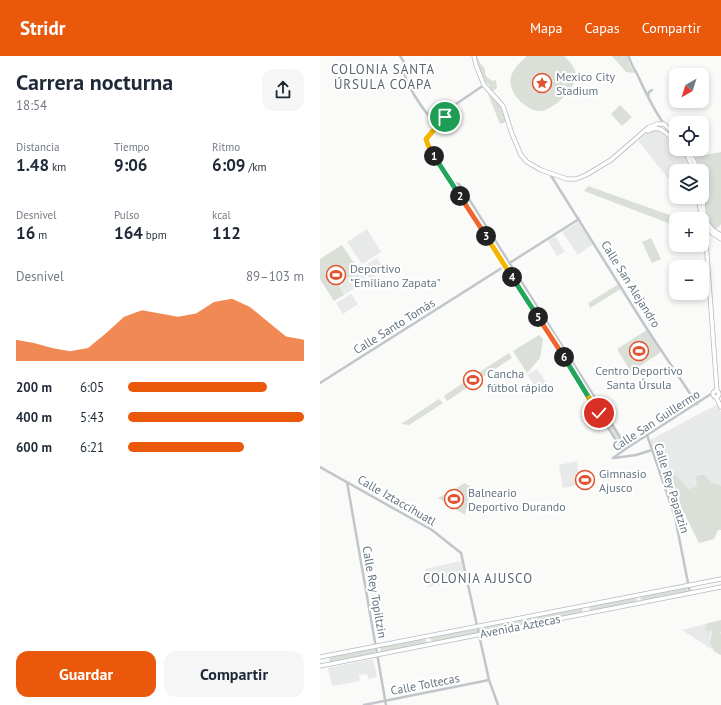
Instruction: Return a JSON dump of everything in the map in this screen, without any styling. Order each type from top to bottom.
[{"type":"main road","points":[[474,56],[475,63],[484,85],[503,106],[512,134],[521,155],[533,166],[550,174],[561,178],[572,179],[586,175],[611,160],[649,127],[664,124],[669,129]]},
{"type":"main road","points":[[645,132],[657,128],[665,131],[669,135]]},
{"type":"main road","points":[[709,226],[721,235]]},
{"type":"main road","points":[[709,231],[721,239]]},
{"type":"main road","points":[[706,252],[717,394],[720,406]]},
{"type":"main road","points":[[708,252],[717,394]]},
{"type":"main road","name":"Avenida Aztecas","points":[[320,657],[721,579]]},
{"type":"main road","name":"Avenida Aztecas","points":[[320,666],[721,587]]},
{"type":"street","points":[[400,56],[404,62],[404,74],[414,96],[436,126]]},
{"type":"street","points":[[630,58],[633,68],[655,111],[664,124]]},
{"type":"street","points":[[484,85],[456,104],[453,112],[445,117],[427,137],[428,145],[623,451]]},
{"type":"street","points":[[648,96],[648,92],[652,90]]},
{"type":"street","name":"Calle San Alejandro","points":[[550,174],[647,329],[697,404]]},
{"type":"street","points":[[451,182],[460,185],[627,448]]},
{"type":"street","name":"Calle Santo Tomás","points":[[320,383],[579,219]]},
{"type":"street","points":[[709,235],[714,235]]},
{"type":"street","name":"Calle San Guillermo","points":[[652,450],[636,455],[614,458],[708,396],[717,394]]},
{"type":"street","name":"Calle Rey Papatzin","points":[[647,435],[675,517],[690,593]]},
{"type":"street","name":"Calle Iztaccíhuatl","points":[[320,467],[432,530],[461,553],[478,626]]},
{"type":"street","name":"Calle Rey Topiltzin","points":[[346,482],[386,705]]},
{"type":"street","points":[[478,626],[489,680],[498,705]]},
{"type":"street","name":"Calle Toltecas","points":[[364,705],[489,680]]},
{"type":"shaded area","points":[[475,56],[477,56],[480,63],[484,67],[486,76],[492,81],[496,80],[497,88],[492,92],[488,88],[490,86],[484,80],[480,72]]},
{"type":"shaded area","name":"Mexico City Stadium","points":[[527,56],[564,56],[572,64],[576,74],[573,86],[563,98],[545,110],[537,111],[528,107],[521,102],[512,89],[511,78],[513,72]]},
{"type":"shaded area","points":[[612,56],[628,56],[629,64],[635,73],[626,72]]},
{"type":"shaded area","points":[[488,94],[499,103],[506,122],[500,124]]},
{"type":"shaded area","points":[[620,105],[632,117],[622,126],[611,114]]},
{"type":"shaded area","points":[[655,129],[660,131],[669,139],[669,156],[685,156],[689,164],[669,164],[669,179],[638,141],[651,130]]},
{"type":"shaded area","points":[[721,152],[721,224],[716,230],[709,222],[709,212],[706,212],[706,204],[709,204],[709,164],[698,164],[695,157],[709,156],[709,154]]},
{"type":"shaded area","points":[[588,186],[669,215],[669,223],[584,191]]},
{"type":"shaded area","points":[[578,222],[593,244],[578,255],[562,232]]},
{"type":"shaded area","points":[[367,229],[381,252],[362,264],[347,242]]},
{"type":"shaded area","points":[[555,236],[565,252],[557,256],[548,241]]},
{"type":"shaded area","points":[[651,238],[661,259],[652,263],[642,242]]},
{"type":"shaded area","name":"Deportivo \"Emiliano Zapata\"","points":[[342,245],[359,271],[338,284],[344,295],[334,301],[320,279],[320,259]]},
{"type":"shaded area","points":[[377,258],[384,270],[370,279],[363,267]]},
{"type":"shaded area","points":[[359,271],[366,281],[344,295],[337,284]]},
{"type":"shaded area","points":[[619,284],[622,288],[590,308],[588,303]]},
{"type":"shaded area","points":[[351,294],[358,304],[343,314],[336,303]]},
{"type":"shaded area","name":"Centro Deportivo Santa Úrsula","points":[[647,330],[661,352],[631,372],[617,349]]},
{"type":"shaded area","points":[[539,335],[543,339],[540,358],[527,373],[513,351]]},
{"type":"shaded area","points":[[509,353],[512,358],[481,378],[478,373]]},
{"type":"shaded area","points":[[572,363],[625,447],[623,448],[570,365]]},
{"type":"shaded area","points":[[537,369],[550,388],[541,394],[527,375]]},
{"type":"shaded area","points":[[476,374],[479,380],[447,401],[444,396]]},
{"type":"shaded area","points":[[439,399],[443,403],[409,425],[401,424]]},
{"type":"shaded area","points":[[718,404],[721,413],[721,486],[717,484],[712,485],[708,479],[700,474],[697,476],[695,481],[697,486],[689,489],[680,482],[669,469],[667,471],[673,487],[668,489],[650,440]]},
{"type":"shaded area","points":[[577,461],[580,485],[563,488],[559,465]]},
{"type":"shaded area","points":[[669,469],[689,489],[697,486],[695,479],[699,475],[706,477],[712,484],[714,483],[721,486],[721,530],[718,530],[714,539],[699,543],[677,499],[671,494],[667,481],[670,481],[667,471]]},
{"type":"shaded area","name":"Balneario Deportivo Durando","points":[[465,483],[471,487],[465,515],[438,498]]},
{"type":"shaded area","points":[[461,561],[465,575],[462,579],[447,583],[444,572],[446,583],[428,587],[425,569]]},
{"type":"shaded area","points":[[687,587],[688,592],[641,601],[640,596]]},
{"type":"shaded area","points":[[636,597],[637,602],[590,611],[589,606]]},
{"type":"shaded area","points":[[582,608],[583,613],[534,622],[533,616]]},
{"type":"shaded area","points":[[531,617],[532,623],[481,632],[479,631],[479,633],[432,642],[430,637],[479,630],[480,627]]},
{"type":"shaded area","points":[[721,620],[721,632],[718,635],[721,633],[721,655],[713,651],[714,649],[710,643],[713,631],[705,624]]},
{"type":"shaded area","points":[[705,624],[713,631],[710,636],[710,643],[714,649],[713,650],[682,630]]},
{"type":"shaded area","points":[[706,626],[711,630],[709,632],[705,629]]},
{"type":"shaded area","points":[[425,639],[427,643],[381,653],[380,647]]},
{"type":"shaded area","points":[[374,648],[375,654],[330,663],[329,657]]},
{"type":"shaded area","points":[[373,659],[377,677],[368,679],[367,674],[359,675],[360,681],[332,686],[328,668]]},
{"type":"place","name":"Mexico City Stadium","points":[[542,83]]},
{"type":"place","name":"Deportivo \"Emiliano Zapata\"","points":[[336,275]]},
{"type":"place","name":"Centro Deportivo Santa Úrsula","points":[[639,351]]},
{"type":"place","name":"Cancha fútbol rápido","points":[[473,380]]},
{"type":"place","name":"Gimnasio Ajusco","points":[[585,480]]},
{"type":"place","name":"Balneario Deportivo Durando","points":[[454,499]]},
{"type":"district","name":"COLONIA SANTA ÚRSULA COAPA","points":[[383,76]]},
{"type":"district","name":"COLONIA AJUSCO","points":[[478,578]]},
{"type":"route","points":[[445,117],[427,137],[426,140],[428,145],[599,413]]}]
